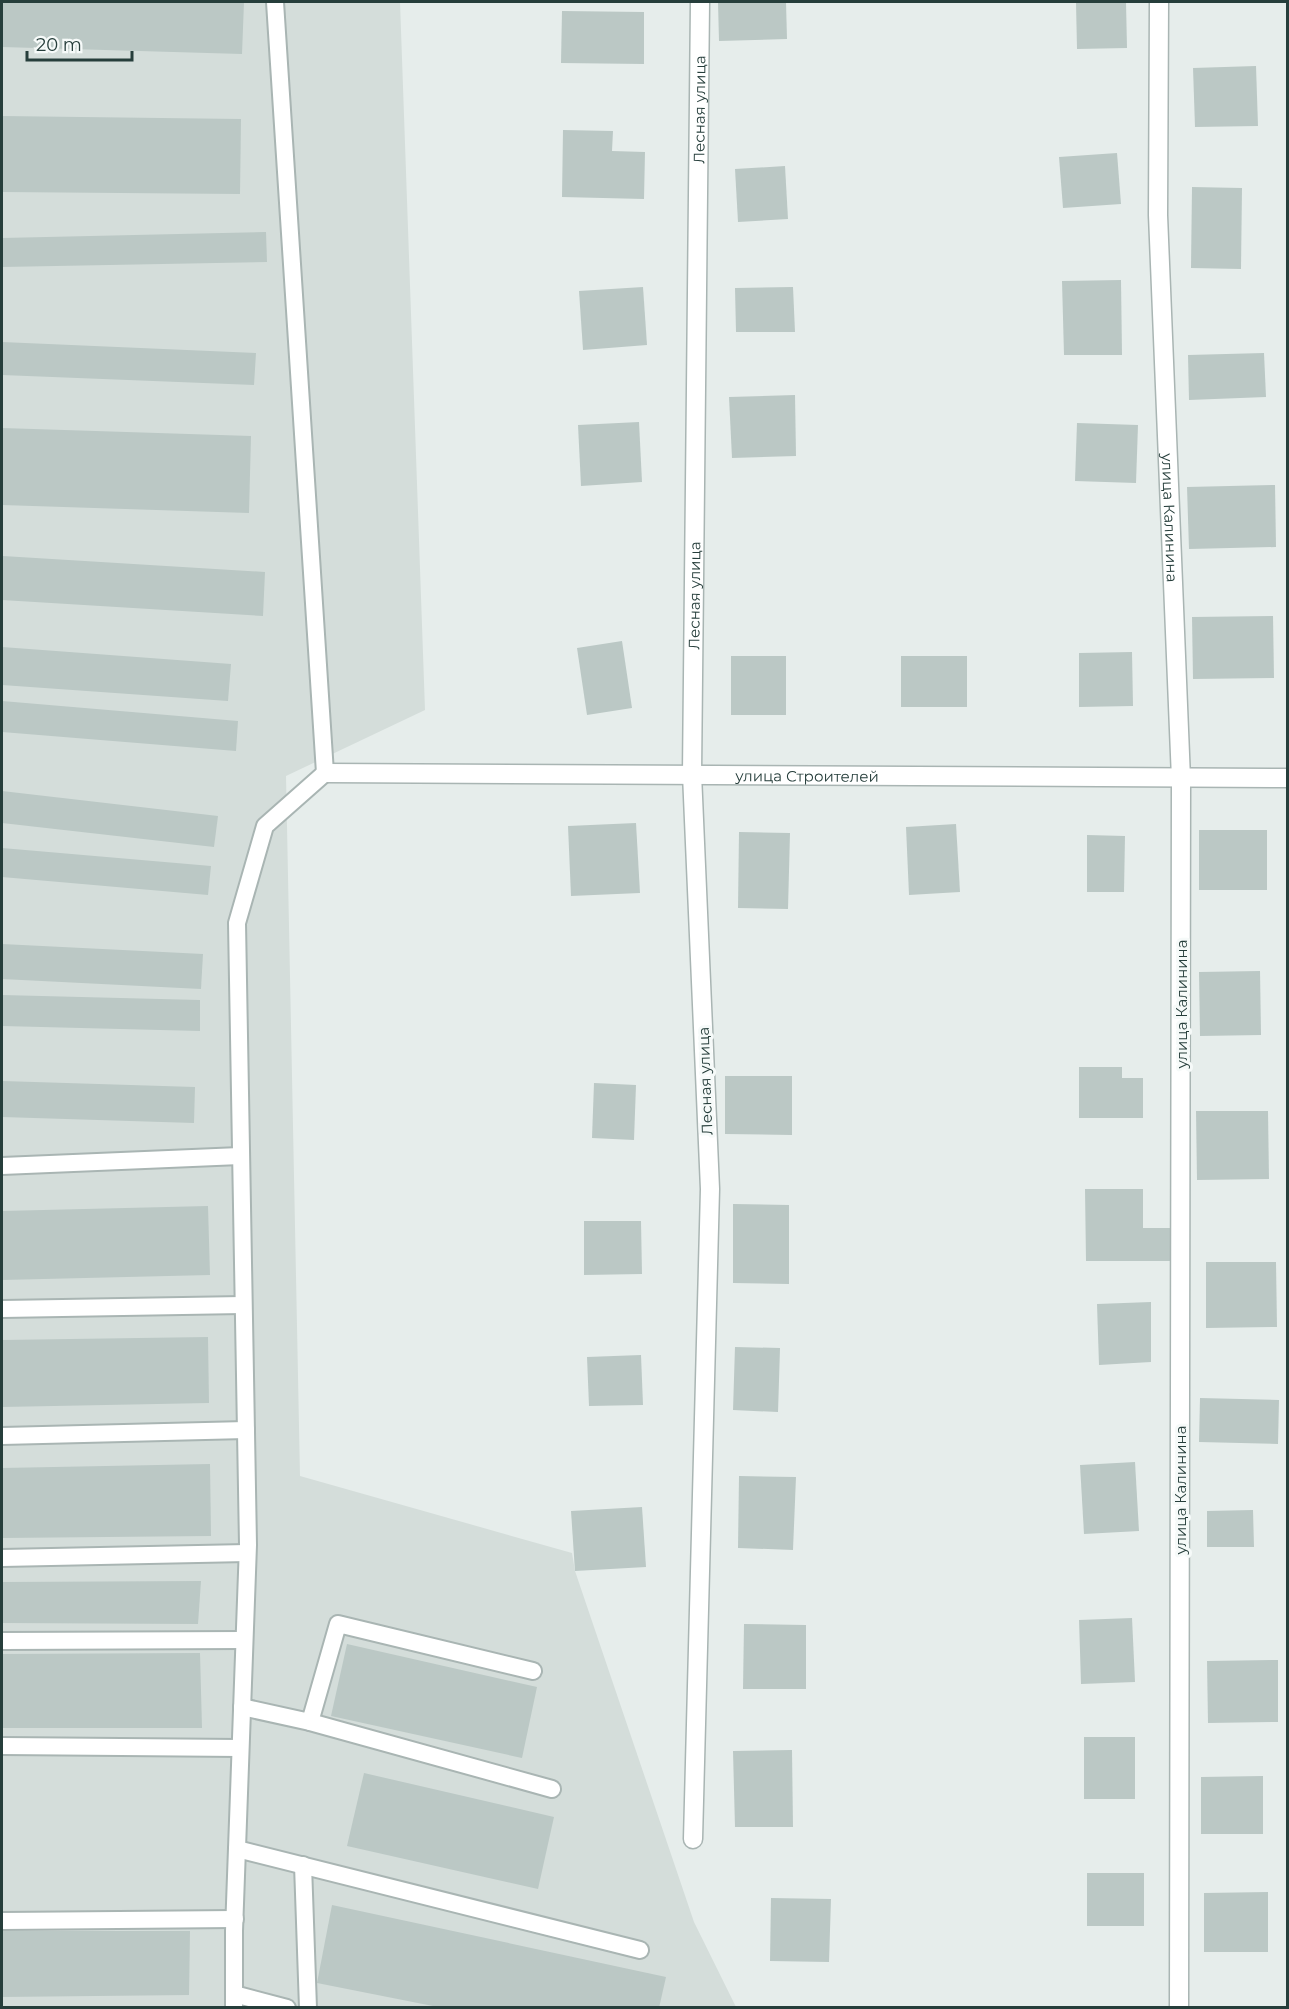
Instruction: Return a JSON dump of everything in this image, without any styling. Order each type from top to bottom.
[{"type":"street","name":"Лесная улица","points":[[693,1839],[710,1189],[692,774],[700,2]]},
{"type":"street","name":"улица Калинина","points":[[1159,2],[1158,215],[1181,779],[1179,2007]]},
{"type":"street","name":"улица Строителей","points":[[325,773],[1287,778]]},
{"type":"lane","points":[[274,2],[325,773],[265,825],[237,923],[247,1553],[234,2001],[287,2007]]},
{"type":"lane","points":[[2,1166],[240,1156]]},
{"type":"lane","points":[[2,1309],[243,1305]]},
{"type":"lane","points":[[2,1436],[246,1430]]},
{"type":"lane","points":[[2,1558],[247,1553]]},
{"type":"lane","points":[[310,1722],[338,1624],[533,1671]]},
{"type":"lane","points":[[2,1641],[244,1640]]},
{"type":"lane","points":[[242,1707],[310,1722],[552,1789]]},
{"type":"lane","points":[[2,1746],[240,1748]]},
{"type":"lane","points":[[237,1849],[640,1950]]},
{"type":"lane","points":[[303,1865],[308,2007]]},
{"type":"lane","points":[[2,1921],[235,1919]]},
{"type":"shaded area","points":[[2,2],[400,2],[425,710],[286,776],[300,1476],[572,1553],[575,1571],[694,1922],[736,2007],[2,2008]]},
{"type":"building","points":[[2,2],[244,2],[242,54],[2,47]]},
{"type":"building","points":[[718,2],[786,2],[787,39],[719,41]]},
{"type":"building","points":[[1076,2],[1126,2],[1127,48],[1077,49]]},
{"type":"building","points":[[562,11],[644,12],[644,64],[561,63]]},
{"type":"building","points":[[1256,66],[1258,126],[1195,127],[1193,68]]},
{"type":"building","points":[[2,116],[241,119],[240,194],[2,192]]},
{"type":"building","points":[[563,130],[613,131],[612,151],[645,152],[644,199],[562,197]]},
{"type":"building","points":[[1117,153],[1121,204],[1063,208],[1059,157]]},
{"type":"building","points":[[785,166],[788,219],[738,222],[735,169]]},
{"type":"building","points":[[1192,187],[1242,188],[1241,269],[1191,268]]},
{"type":"building","points":[[266,232],[267,262],[2,267],[2,238]]},
{"type":"building","points":[[1121,280],[1122,355],[1064,355],[1062,281]]},
{"type":"building","points":[[643,287],[647,345],[583,350],[579,291]]},
{"type":"building","points":[[793,287],[795,332],[736,332],[735,288]]},
{"type":"building","points":[[2,342],[256,353],[254,385],[2,375]]},
{"type":"building","points":[[1264,353],[1266,397],[1189,400],[1188,355]]},
{"type":"building","points":[[795,395],[796,456],[732,458],[729,397]]},
{"type":"building","points":[[639,422],[642,482],[581,486],[578,425]]},
{"type":"building","points":[[1077,423],[1138,425],[1136,483],[1075,481]]},
{"type":"building","points":[[2,428],[251,436],[249,513],[2,505]]},
{"type":"building","points":[[1275,485],[1276,547],[1189,549],[1187,487]]},
{"type":"building","points":[[3,556],[265,572],[263,616],[2,600]]},
{"type":"building","points":[[1273,616],[1274,678],[1193,679],[1192,617]]},
{"type":"building","points":[[622,641],[632,708],[587,715],[577,648]]},
{"type":"building","points":[[2,647],[231,664],[228,701],[2,685]]},
{"type":"building","points":[[1132,652],[1133,706],[1079,707],[1079,653]]},
{"type":"building","points":[[731,656],[786,656],[786,715],[731,715]]},
{"type":"building","points":[[901,656],[967,656],[967,707],[901,707]]},
{"type":"building","points":[[2,701],[238,721],[236,751],[2,732]]},
{"type":"building","points":[[2,791],[218,816],[214,847],[2,823]]},
{"type":"building","points":[[636,823],[640,893],[571,896],[568,826]]},
{"type":"building","points":[[956,824],[960,892],[909,895],[906,827]]},
{"type":"building","points":[[1199,830],[1267,830],[1267,890],[1199,890]]},
{"type":"building","points":[[739,832],[790,833],[788,909],[738,908]]},
{"type":"building","points":[[1087,835],[1125,836],[1124,892],[1087,892]]},
{"type":"building","points":[[2,848],[211,866],[208,895],[2,877]]},
{"type":"building","points":[[2,944],[203,954],[201,989],[2,979]]},
{"type":"building","points":[[1260,971],[1261,1035],[1200,1036],[1199,972]]},
{"type":"building","points":[[2,995],[200,1000],[200,1031],[2,1026]]},
{"type":"building","points":[[1079,1067],[1122,1067],[1122,1078],[1143,1078],[1143,1118],[1079,1118]]},
{"type":"building","points":[[725,1076],[792,1076],[792,1135],[725,1134]]},
{"type":"building","points":[[2,1081],[195,1087],[194,1123],[2,1117]]},
{"type":"building","points":[[594,1083],[636,1085],[634,1140],[592,1138]]},
{"type":"building","points":[[1196,1111],[1268,1111],[1269,1179],[1197,1180]]},
{"type":"building","points":[[1085,1189],[1143,1189],[1143,1228],[1171,1228],[1171,1261],[1086,1261]]},
{"type":"building","points":[[733,1204],[789,1205],[789,1284],[733,1283]]},
{"type":"building","points":[[208,1206],[210,1275],[2,1280],[2,1211]]},
{"type":"building","points":[[584,1221],[641,1221],[642,1274],[584,1275]]},
{"type":"building","points":[[1206,1262],[1276,1262],[1277,1327],[1206,1328]]},
{"type":"building","points":[[1151,1302],[1151,1362],[1099,1365],[1097,1304]]},
{"type":"building","points":[[208,1337],[209,1403],[2,1407],[2,1340]]},
{"type":"building","points":[[735,1347],[780,1348],[778,1412],[733,1410]]},
{"type":"building","points":[[641,1355],[643,1405],[589,1406],[587,1357]]},
{"type":"building","points":[[1200,1398],[1279,1400],[1278,1444],[1199,1442]]},
{"type":"building","points":[[1135,1462],[1139,1531],[1084,1534],[1080,1465]]},
{"type":"building","points":[[210,1464],[211,1536],[2,1538],[2,1468]]},
{"type":"building","points":[[739,1476],[796,1477],[793,1550],[738,1548]]},
{"type":"building","points":[[642,1507],[646,1567],[575,1571],[571,1511]]},
{"type":"building","points":[[1253,1510],[1254,1547],[1207,1547],[1207,1511]]},
{"type":"building","points":[[201,1581],[198,1624],[2,1623],[2,1582]]},
{"type":"building","points":[[1132,1618],[1135,1682],[1081,1684],[1079,1620]]},
{"type":"building","points":[[744,1624],[806,1625],[806,1689],[743,1689]]},
{"type":"building","points":[[347,1644],[537,1687],[522,1758],[331,1716]]},
{"type":"building","points":[[200,1653],[202,1728],[2,1728],[2,1654]]},
{"type":"building","points":[[1278,1660],[1278,1722],[1208,1723],[1207,1661]]},
{"type":"building","points":[[1084,1737],[1135,1737],[1135,1799],[1084,1799]]},
{"type":"building","points":[[792,1750],[793,1827],[735,1827],[733,1751]]},
{"type":"building","points":[[364,1773],[554,1817],[538,1889],[347,1846]]},
{"type":"building","points":[[1263,1776],[1263,1834],[1201,1834],[1201,1777]]},
{"type":"building","points":[[1087,1873],[1144,1873],[1144,1926],[1087,1926]]},
{"type":"building","points":[[1268,1892],[1268,1952],[1204,1952],[1204,1893]]},
{"type":"building","points":[[771,1898],[831,1899],[829,1962],[770,1961]]},
{"type":"building","points":[[332,1905],[666,1977],[659,2008],[443,2008],[317,1983]]},
{"type":"building","points":[[2,1931],[190,1931],[189,1995],[2,1997]]}]
